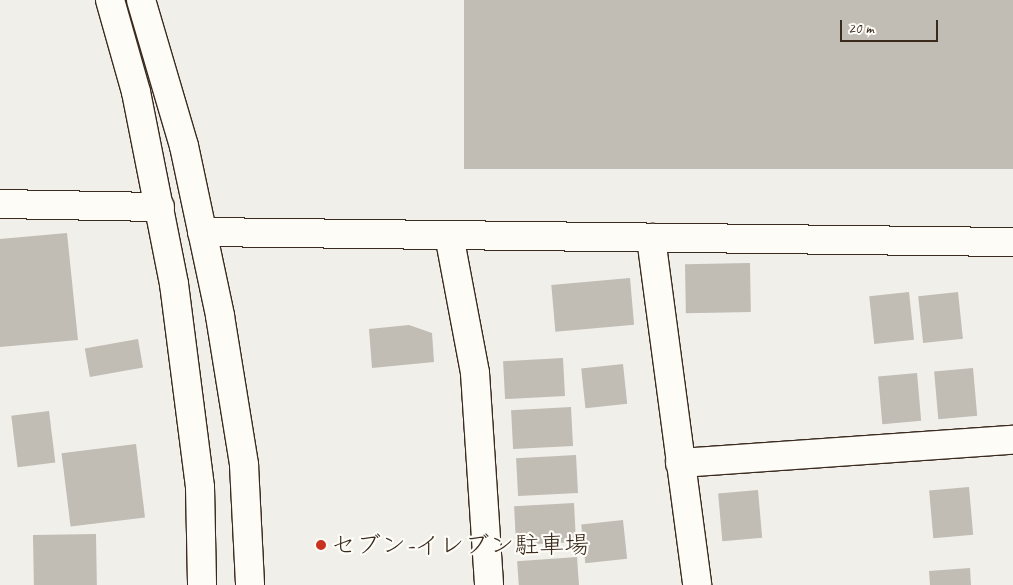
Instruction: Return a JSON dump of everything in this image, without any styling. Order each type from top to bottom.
[{"type":"street","points":[[110,0],[160,206],[200,487],[202,585]]},
{"type":"street","points":[[141,0],[184,146],[202,232],[244,466],[250,585]]},
{"type":"street","points":[[0,204],[160,206]]},
{"type":"street","points":[[202,232],[1013,242]]},
{"type":"street","points":[[448,235],[475,373],[489,585]]},
{"type":"street","points":[[651,238],[697,585]]},
{"type":"street","points":[[680,463],[1013,440]]},
{"type":"building","points":[[464,0],[1013,0],[1013,169],[464,169]]},
{"type":"building","points":[[67,233],[78,340],[0,347],[0,239]]},
{"type":"building","points":[[750,263],[751,312],[686,313],[685,264]]},
{"type":"building","points":[[630,278],[634,325],[555,332],[551,285]]},
{"type":"building","points":[[909,292],[914,340],[874,344],[869,296]]},
{"type":"building","points":[[958,292],[963,339],[923,343],[918,296]]},
{"type":"building","points":[[409,325],[432,333],[434,362],[372,368],[369,329]]},
{"type":"building","points":[[138,339],[143,368],[90,377],[85,348]]},
{"type":"building","points":[[563,358],[565,396],[505,399],[503,361]]},
{"type":"building","points":[[623,364],[627,404],[585,408],[581,368]]},
{"type":"building","points":[[973,368],[977,416],[938,419],[934,371]]},
{"type":"building","points":[[917,373],[921,421],[882,424],[878,376]]},
{"type":"building","points":[[571,407],[573,446],[513,449],[511,410]]},
{"type":"building","points":[[49,411],[55,463],[18,467],[11,416]]},
{"type":"building","points":[[136,444],[145,517],[71,527],[62,453]]},
{"type":"building","points":[[576,455],[578,493],[518,496],[516,458]]},
{"type":"building","points":[[969,487],[973,535],[933,538],[929,490]]},
{"type":"building","points":[[758,490],[762,538],[722,541],[718,493]]},
{"type":"building","points":[[574,503],[576,542],[516,545],[514,506]]},
{"type":"building","points":[[623,520],[627,559],[585,563],[581,524]]},
{"type":"building","points":[[96,534],[97,585],[34,585],[33,535]]},
{"type":"building","points":[[577,557],[579,585],[519,585],[517,561]]},
{"type":"building","points":[[970,568],[971,585],[930,585],[929,571]]},
{"type":"place","name":"セブン-イレブン駐車場","points":[[321,545]]}]
